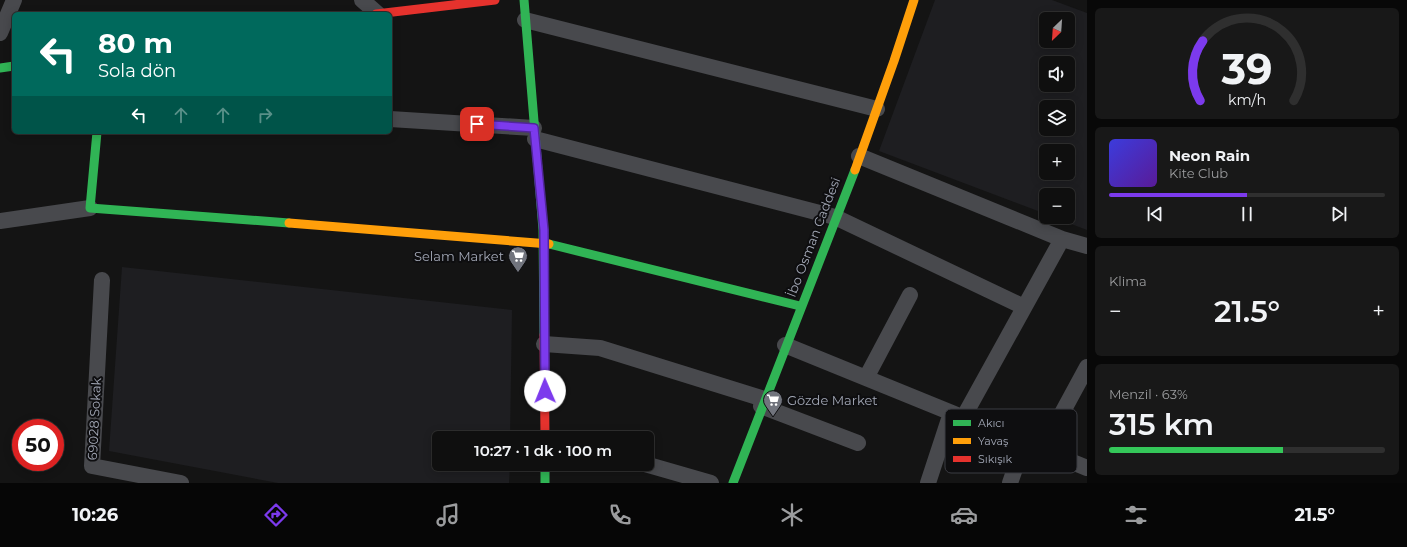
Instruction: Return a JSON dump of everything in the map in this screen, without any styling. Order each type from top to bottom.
[{"type":"street","points":[[0,33],[14,0]]},
{"type":"street","points":[[362,0],[375,12]]},
{"type":"street","points":[[392,12],[495,0]]},
{"type":"street","points":[[524,0],[544,243],[545,431]]},
{"type":"street","name":"İbo Osman Caddesi","points":[[733,483],[800,306],[878,109],[912,1]]},
{"type":"street","points":[[525,20],[878,109]]},
{"type":"street","points":[[0,68],[12,66]]},
{"type":"street","points":[[392,118],[535,134],[835,217],[1024,307]]},
{"type":"street","points":[[90,208],[97,134]]},
{"type":"street","points":[[859,156],[1062,239],[1087,246]]},
{"type":"street","points":[[0,221],[90,208],[544,243],[800,306]]},
{"type":"street","points":[[961,409],[1024,307],[1062,239]]},
{"type":"street","name":"69028 Sokak","points":[[102,280],[92,466],[181,483]]},
{"type":"street","points":[[866,378],[910,295]]},
{"type":"street","points":[[544,344],[600,348],[763,403],[858,443]]},
{"type":"street","points":[[785,345],[945,410]]},
{"type":"street","points":[[1064,409],[1087,367]]},
{"type":"street","points":[[928,483],[945,443]]},
{"type":"street","points":[[1077,464],[1087,468]]},
{"type":"street","points":[[654,467],[710,483]]},
{"type":"street","points":[[545,471],[545,483]]},
{"type":"street","points":[[1010,483],[1014,473]]},
{"type":"shaded area","points":[[935,0],[1052,0],[1087,13],[1087,230],[1071,224],[1075,224],[1075,188],[1039,188],[1039,211],[879,151]]},
{"type":"shaded area","points":[[122,267],[512,310],[510,431],[432,431],[432,471],[510,471],[509,483],[278,483],[109,451]]},
{"type":"traffic: fast","points":[[524,0],[543,230],[544,335]]},
{"type":"traffic: fast","points":[[0,68],[12,66]]},
{"type":"traffic: fast","points":[[97,134],[90,208],[289,223]]},
{"type":"traffic: fast","points":[[733,483],[855,170]]},
{"type":"traffic: fast","points":[[549,244],[800,306]]},
{"type":"traffic: fast","points":[[545,471],[545,483]]},
{"type":"traffic: slow","points":[[855,170],[914,0]]},
{"type":"traffic: slow","points":[[289,223],[549,244]]},
{"type":"traffic: jam","points":[[392,12],[495,0]]},
{"type":"traffic: jam","points":[[544,335],[545,431]]},
{"type":"place","name":"Selam Market","points":[[518,273]]},
{"type":"place","name":"Gözde Market","points":[[773,417]]},
{"type":"route","points":[[477,124],[534,128],[544,230],[545,391]]}]
